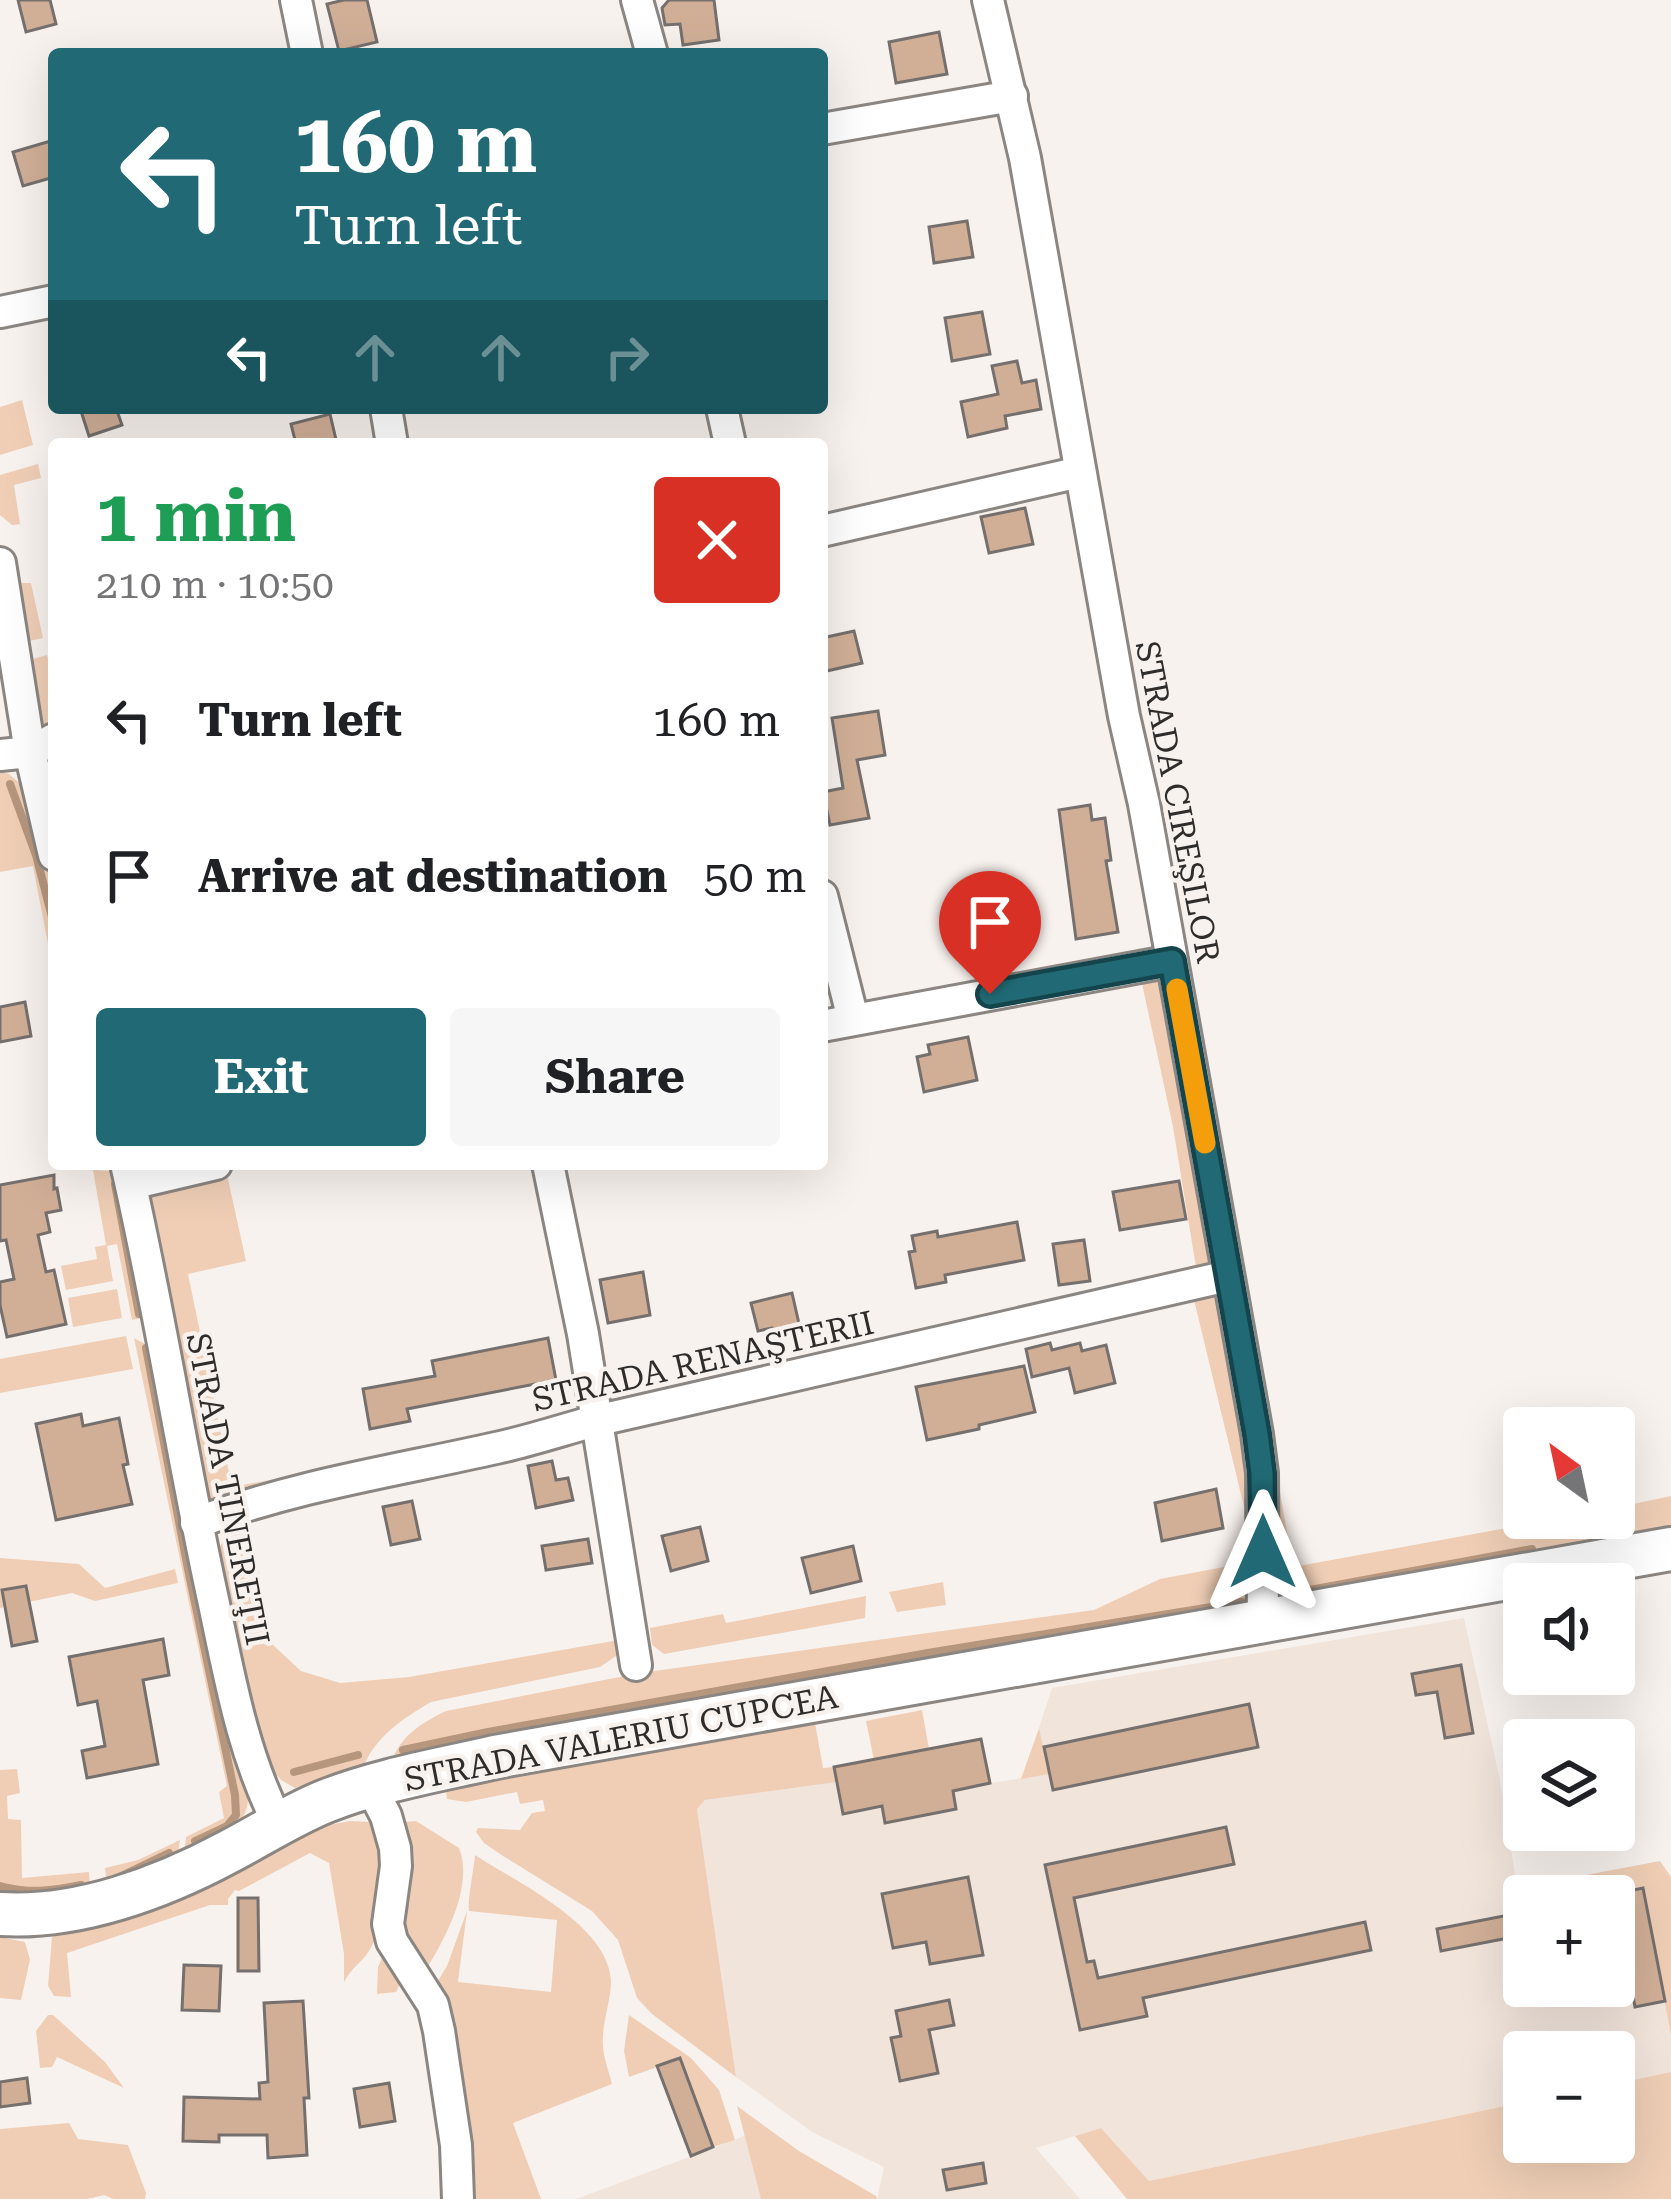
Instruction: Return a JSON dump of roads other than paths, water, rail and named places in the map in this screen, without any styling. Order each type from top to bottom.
[{"type":"main road","name":"STRADA VALERIU CUPCEA","points":[[0,1914],[65,1910],[119,1898],[188,1872],[329,1800],[495,1756],[1671,1549]]},
{"type":"street","points":[[296,0],[306,48]]},
{"type":"street","points":[[637,0],[650,48]]},
{"type":"street","name":"STRADA CIREŞILOR","points":[[988,0],[1012,96],[1262,1473],[1263,1621]]},
{"type":"street","points":[[828,128],[1012,96]]},
{"type":"street","points":[[0,312],[48,302]]},
{"type":"street","points":[[828,530],[1080,472]]},
{"type":"street","points":[[0,563],[28,748],[48,830]]},
{"type":"street","points":[[828,920],[853,1018]]},
{"type":"street","points":[[828,1024],[1172,961]]},
{"type":"street","points":[[129,1174],[164,1170]]},
{"type":"street","points":[[549,1170],[583,1334],[636,1665]]},
{"type":"street","name":"STRADA TINEREŢII","points":[[129,1174],[242,1738],[278,1823]]},
{"type":"street","name":"STRADA RENAŞTERII","points":[[196,1523],[307,1487],[500,1447],[1228,1276]]},
{"type":"street","points":[[370,1787],[386,1816],[395,1848],[388,1924],[392,1941],[433,2005],[440,2031],[456,2145],[458,2199]]},
{"type":"waterway","points":[[10,784],[48,902]]},
{"type":"waterway","points":[[115,1184],[139,1314]]},
{"type":"waterway","points":[[146,1348],[235,1795],[236,1815],[227,1826],[195,1841]]},
{"type":"waterway","points":[[1283,1595],[1532,1549]]},
{"type":"waterway","points":[[403,1750],[928,1653],[1242,1602]]},
{"type":"waterway","points":[[294,1772],[358,1755]]},
{"type":"waterway","points":[[117,1878],[169,1853]]},
{"type":"waterway","points":[[0,1886],[41,1891],[81,1885]]}]
